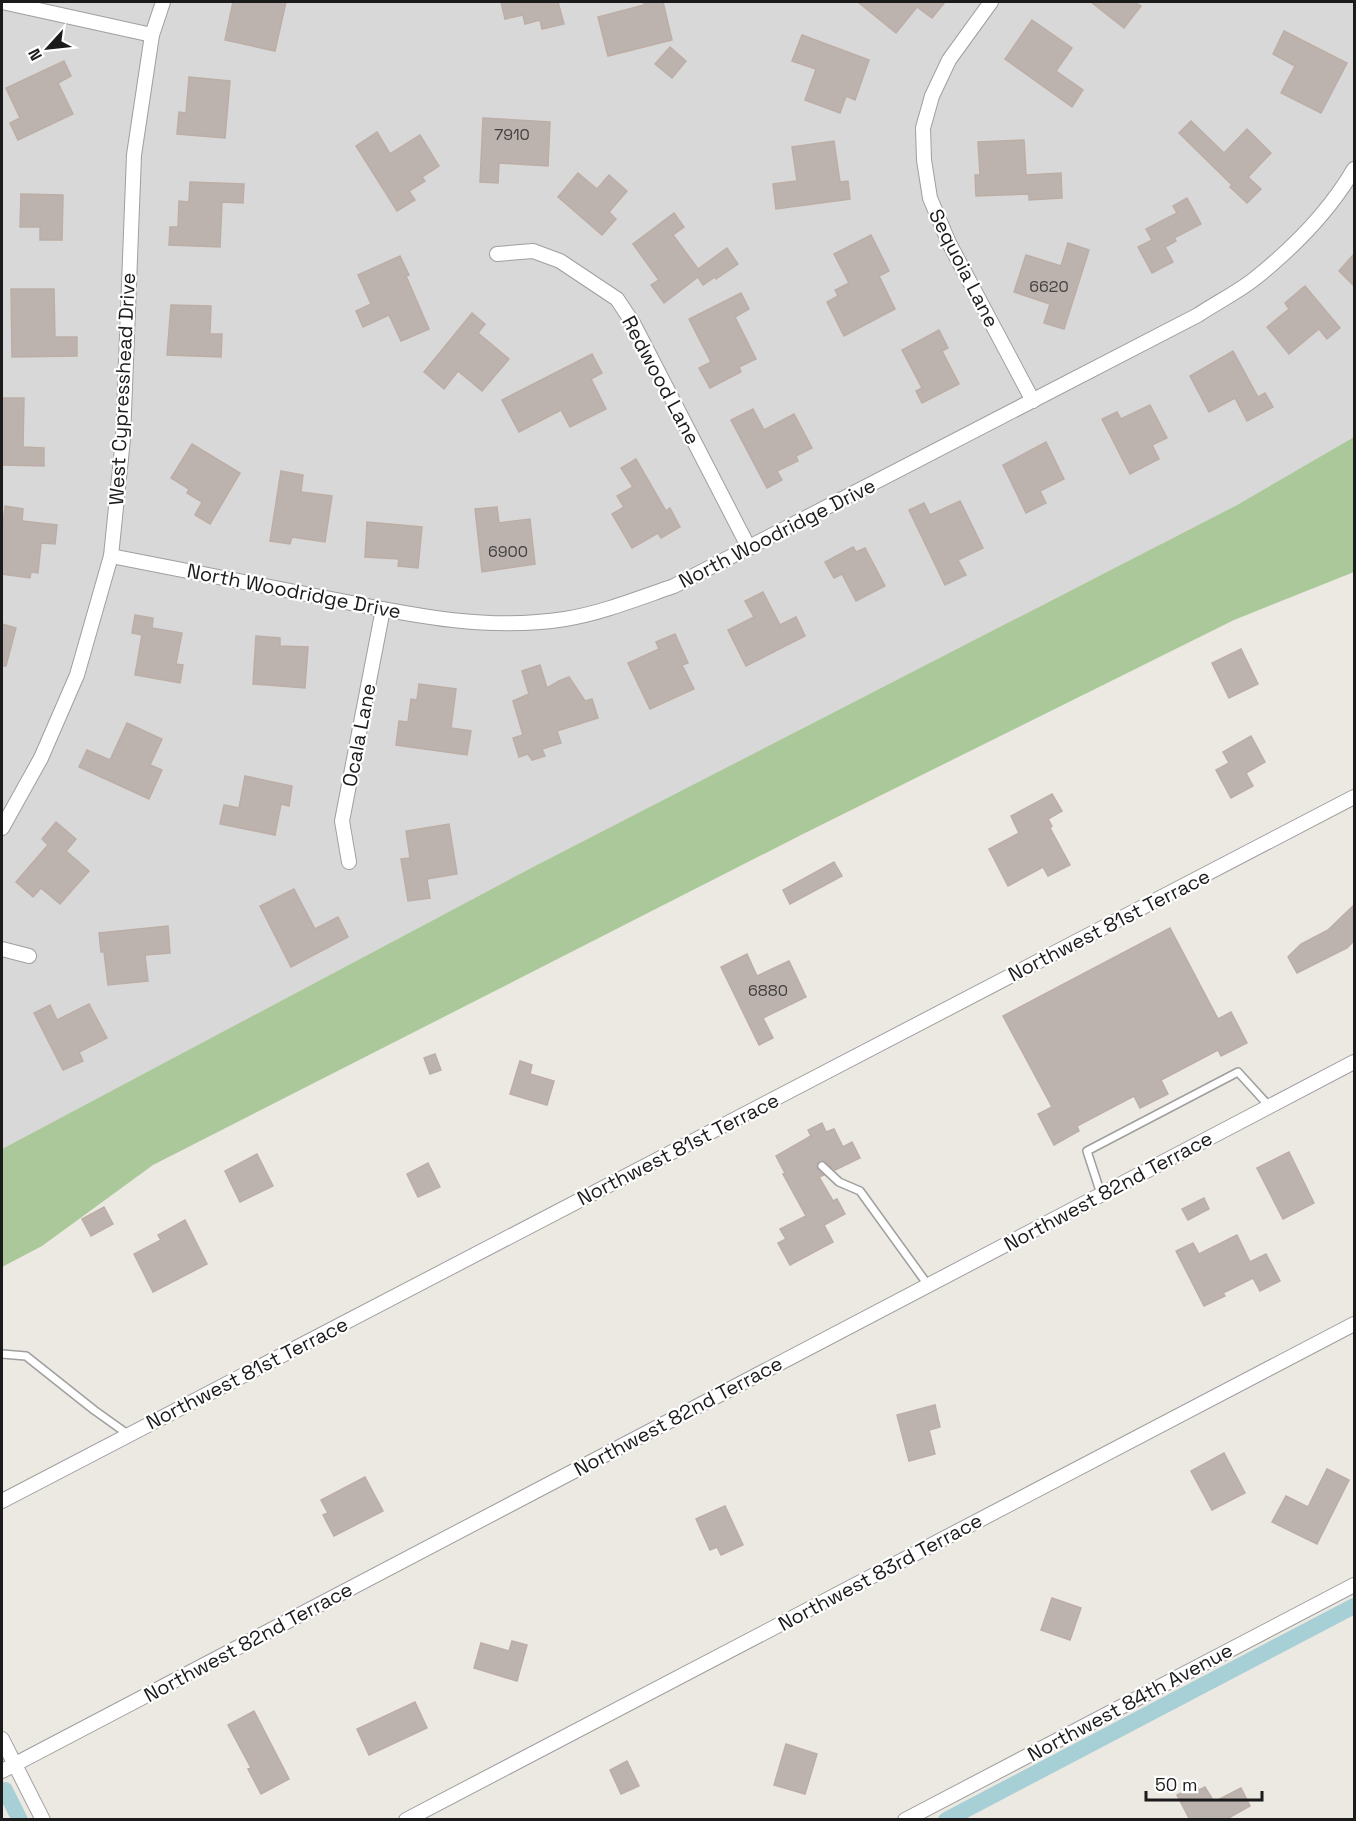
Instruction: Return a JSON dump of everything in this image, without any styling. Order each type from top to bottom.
[{"type":"street","points":[[2,2],[152,34]]},
{"type":"street","name":"West Cypresshead Drive","points":[[2,828],[41,758],[77,675],[111,556],[123,439],[134,156],[152,34],[163,2]]},
{"type":"street","name":"Sequoia Lane","points":[[991,2],[950,60],[932,96],[923,128],[924,160],[930,198],[949,243],[1033,401]]},
{"type":"street","name":"North Woodridge Drive","points":[[111,556],[457,622],[516,623],[566,619],[623,604],[674,586],[1198,315],[1252,280],[1296,243],[1341,192],[1354,169]]},
{"type":"street","name":"Redwood Lane","points":[[497,254],[533,251],[560,261],[617,299],[633,323],[749,548]]},
{"type":"street","name":"Ocala Lane","points":[[349,862],[342,820],[383,609]]},
{"type":"street","name":"Northwest 81st Terrace","points":[[2,1501],[1354,797]]},
{"type":"street","points":[[2,949],[29,956]]},
{"type":"street","name":"Northwest 82nd Terrace","points":[[2,1771],[1354,1062]]},
{"type":"street","name":"Northwest 83rd Terrace","points":[[406,1820],[1354,1324]]},
{"type":"street","name":"Northwest 84th Avenue","points":[[905,1820],[1354,1585]]},
{"type":"street","points":[[2,1739],[43,1820]]},
{"type":"lane","points":[[1101,1194],[1087,1151],[1238,1072],[1269,1106]]},
{"type":"lane","points":[[822,1166],[839,1182],[860,1191],[928,1285]]},
{"type":"lane","points":[[2,1354],[26,1356],[129,1435]]},
{"type":"shaded area","points":[[2,2],[1354,2],[1354,437],[1237,505],[531,868],[2,1149]]},
{"type":"green space","points":[[1354,437],[1354,572],[1234,620],[803,834],[153,1165],[42,1246],[2,1267],[2,1149],[531,868],[1237,505]]},
{"type":"building","points":[[233,2],[286,2],[275,51],[225,40]]},
{"type":"building","points":[[501,2],[558,2],[564,24],[542,29],[540,20],[525,24],[523,15],[505,19]]},
{"type":"building","points":[[644,2],[663,2],[672,40],[608,56],[598,17],[644,5]]},
{"type":"building","points":[[858,2],[945,2],[932,18],[917,7],[896,33]]},
{"type":"building","points":[[1091,2],[1134,2],[1141,6],[1124,28]]},
{"type":"building","points":[[1032,20],[1072,48],[1056,71],[1083,90],[1072,107],[1005,59]]},
{"type":"building","points":[[1284,31],[1347,63],[1321,113],[1281,93],[1295,66],[1273,54]]},
{"type":"building","points":[[802,35],[869,60],[855,100],[846,96],[840,113],[805,100],[816,69],[792,61]]},
{"type":"building","points":[[670,47],[686,61],[672,78],[655,64]]},
{"type":"building","points":[[64,61],[71,76],[58,83],[73,114],[18,140],[10,123],[20,118],[6,88]]},
{"type":"building","points":[[189,77],[230,81],[225,138],[177,134],[179,112],[186,113]]},
{"type":"building","points":[[483,118],[550,122],[548,166],[499,163],[498,183],[480,182]]},
{"type":"building","points":[[1191,121],[1224,153],[1247,129],[1271,153],[1248,177],[1261,189],[1247,203],[1179,133]]},
{"type":"building","points":[[377,132],[390,154],[420,135],[439,166],[422,177],[425,181],[409,191],[415,200],[397,211],[356,146]]},
{"type":"building","points":[[1024,140],[1026,175],[1061,173],[1062,198],[1029,200],[1029,194],[976,196],[975,175],[980,175],[978,142]]},
{"type":"building","points":[[834,141],[840,182],[848,181],[850,199],[776,209],[773,184],[797,181],[792,147]]},
{"type":"building","points":[[578,173],[597,189],[609,175],[627,191],[609,212],[616,219],[602,235],[558,197]]},
{"type":"building","points":[[190,182],[244,184],[243,203],[222,202],[220,247],[169,245],[170,227],[178,227],[179,201],[189,202]]},
{"type":"building","points":[[21,194],[63,195],[62,240],[40,240],[40,227],[20,227]]},
{"type":"building","points":[[1187,198],[1201,224],[1174,238],[1176,241],[1165,247],[1173,262],[1152,273],[1138,247],[1152,240],[1146,229],[1177,213],[1173,206]]},
{"type":"building","points":[[674,213],[684,227],[673,235],[698,269],[727,248],[738,264],[703,285],[698,277],[664,303],[651,285],[659,280],[633,244]]},
{"type":"building","points":[[871,235],[889,271],[879,276],[895,309],[844,336],[827,302],[838,296],[835,290],[849,283],[834,254]]},
{"type":"building","points":[[1068,243],[1089,250],[1064,329],[1044,323],[1050,304],[1014,292],[1026,255],[1061,266]]},
{"type":"building","points":[[1354,254],[1354,286],[1339,271]]},
{"type":"building","points":[[400,256],[409,275],[406,276],[429,329],[401,341],[389,315],[363,327],[356,311],[371,304],[358,275]]},
{"type":"building","points":[[1305,286],[1340,328],[1327,339],[1319,329],[1289,354],[1267,327],[1289,309],[1285,303]]},
{"type":"building","points":[[11,289],[54,289],[55,337],[77,337],[77,356],[12,357]]},
{"type":"building","points":[[741,293],[749,309],[735,317],[756,359],[739,367],[741,372],[710,388],[699,368],[711,362],[689,319]]},
{"type":"building","points":[[171,305],[211,306],[210,334],[222,334],[221,357],[167,355]]},
{"type":"building","points":[[472,313],[485,324],[478,333],[509,359],[482,391],[458,371],[444,389],[424,372]]},
{"type":"building","points":[[939,330],[948,348],[942,351],[959,384],[922,403],[916,391],[922,388],[902,350]]},
{"type":"building","points":[[1233,351],[1258,397],[1265,393],[1273,407],[1247,421],[1235,398],[1209,412],[1190,376]]},
{"type":"building","points":[[592,354],[602,373],[591,379],[606,409],[570,427],[561,410],[519,432],[502,400]]},
{"type":"building","points":[[2,398],[24,398],[23,447],[44,448],[44,466],[2,465]]},
{"type":"building","points":[[1150,405],[1167,438],[1152,445],[1159,459],[1130,474],[1102,419],[1117,412],[1121,419]]},
{"type":"building","points":[[753,409],[764,430],[794,414],[812,448],[796,456],[798,461],[777,471],[782,480],[767,488],[731,420]]},
{"type":"building","points":[[1046,442],[1064,479],[1040,491],[1046,503],[1026,513],[1003,465]]},
{"type":"building","points":[[192,444],[240,473],[210,524],[195,515],[202,502],[187,493],[189,489],[171,478]]},
{"type":"building","points":[[636,459],[666,511],[670,508],[680,527],[661,538],[658,533],[632,548],[612,514],[624,507],[617,496],[633,487],[621,468]]},
{"type":"building","points":[[281,471],[303,475],[301,492],[332,496],[325,542],[292,537],[290,544],[270,541]]},
{"type":"building","points":[[960,501],[983,548],[958,560],[966,575],[945,585],[909,510],[924,503],[930,515]]},
{"type":"building","points":[[5,506],[23,509],[22,521],[57,525],[55,544],[41,543],[38,573],[31,572],[30,578],[2,574],[2,525]]},
{"type":"building","points":[[497,507],[499,523],[530,519],[535,564],[482,572],[475,509]]},
{"type":"building","points":[[367,522],[422,527],[418,568],[398,566],[399,559],[365,557]]},
{"type":"building","points":[[853,547],[856,552],[865,548],[885,586],[856,601],[842,574],[834,578],[825,562]]},
{"type":"building","points":[[763,592],[780,625],[796,617],[805,636],[746,666],[728,630],[754,617],[745,601]]},
{"type":"building","points":[[135,615],[153,618],[152,628],[182,633],[176,664],[183,665],[180,683],[135,675],[142,635],[132,633]]},
{"type":"building","points":[[2,624],[16,628],[6,666],[2,666]]},
{"type":"building","points":[[675,634],[688,663],[682,665],[694,689],[650,709],[628,663],[659,649],[656,642]]},
{"type":"building","points":[[256,636],[280,638],[280,646],[308,647],[305,688],[253,684]]},
{"type":"building","points":[[1241,649],[1258,684],[1229,698],[1212,663]]},
{"type":"building","points":[[540,665],[547,688],[569,677],[585,701],[592,699],[598,718],[557,731],[561,743],[542,749],[545,756],[532,760],[528,754],[519,757],[513,738],[523,735],[513,701],[529,694],[522,671]]},
{"type":"building","points":[[419,684],[456,689],[451,728],[471,731],[467,755],[396,745],[399,721],[408,722],[411,699],[417,700]]},
{"type":"building","points":[[127,723],[162,739],[150,765],[162,770],[149,799],[79,767],[87,750],[110,760]]},
{"type":"building","points":[[1251,736],[1265,762],[1246,773],[1253,786],[1231,798],[1216,770],[1229,763],[1223,752]]},
{"type":"building","points":[[245,776],[292,786],[289,806],[281,804],[275,835],[220,824],[224,805],[239,808]]},
{"type":"building","points":[[1052,794],[1062,811],[1048,819],[1052,826],[1050,828],[1070,865],[1048,876],[1043,867],[1008,886],[989,849],[1019,833],[1011,816]]},
{"type":"building","points":[[56,822],[76,839],[66,851],[89,871],[60,904],[41,888],[33,897],[16,882],[48,845],[42,839]]},
{"type":"building","points":[[449,824],[457,874],[427,879],[430,898],[408,901],[401,859],[410,858],[406,831]]},
{"type":"building","points":[[834,862],[842,876],[790,904],[783,890]]},
{"type":"building","points":[[294,889],[315,929],[338,917],[348,937],[291,967],[260,906]]},
{"type":"building","points":[[1354,905],[1354,941],[1347,948],[1297,973],[1288,957],[1301,944],[1328,930]]},
{"type":"building","points":[[168,926],[170,953],[145,955],[148,981],[108,985],[99,933]]},
{"type":"building","points":[[1170,928],[1218,1019],[1231,1012],[1247,1043],[1221,1056],[1218,1050],[1161,1080],[1168,1094],[1140,1108],[1134,1096],[1077,1126],[1079,1131],[1054,1145],[1038,1114],[1052,1107],[1003,1016]]},
{"type":"building","points":[[747,954],[757,976],[789,961],[806,997],[763,1018],[773,1038],[759,1045],[721,967]]},
{"type":"building","points":[[89,1004],[107,1038],[79,1052],[83,1061],[63,1070],[34,1013],[50,1005],[57,1020]]},
{"type":"building","points":[[435,1054],[441,1070],[430,1074],[424,1058]]},
{"type":"building","points":[[520,1061],[532,1065],[530,1074],[554,1081],[547,1105],[510,1094]]},
{"type":"building","points":[[822,1123],[826,1132],[834,1129],[843,1147],[852,1142],[860,1158],[835,1170],[824,1161],[818,1163],[817,1168],[824,1175],[819,1177],[833,1201],[837,1199],[845,1214],[824,1225],[833,1242],[790,1265],[778,1243],[786,1239],[780,1229],[806,1216],[776,1156],[811,1136],[808,1130]]},
{"type":"building","points":[[1289,1152],[1314,1203],[1283,1219],[1257,1168]]},
{"type":"building","points":[[257,1154],[273,1186],[240,1202],[225,1171]]},
{"type":"building","points":[[428,1163],[440,1187],[418,1197],[407,1174]]},
{"type":"building","points":[[1204,1198],[1209,1209],[1188,1220],[1182,1209]]},
{"type":"building","points":[[104,1207],[113,1224],[91,1236],[82,1219]]},
{"type":"building","points":[[185,1220],[207,1264],[153,1292],[134,1254],[161,1240],[158,1235]]},
{"type":"building","points":[[1237,1235],[1250,1262],[1266,1254],[1280,1281],[1260,1291],[1253,1278],[1223,1293],[1225,1296],[1204,1306],[1176,1251],[1193,1243],[1199,1254]]},
{"type":"building","points":[[935,1405],[940,1427],[929,1430],[935,1454],[909,1461],[897,1415]]},
{"type":"building","points":[[1224,1453],[1245,1493],[1212,1510],[1191,1471]]},
{"type":"building","points":[[1327,1469],[1349,1480],[1317,1544],[1272,1522],[1286,1496],[1308,1507]]},
{"type":"building","points":[[365,1477],[383,1511],[334,1536],[323,1515],[328,1513],[321,1500]]},
{"type":"building","points":[[725,1506],[743,1545],[721,1555],[717,1547],[710,1550],[696,1519]]},
{"type":"building","points":[[1052,1598],[1081,1608],[1070,1640],[1041,1630]]},
{"type":"building","points":[[512,1641],[527,1645],[517,1681],[474,1668],[481,1643],[509,1651]]},
{"type":"building","points":[[415,1702],[427,1728],[369,1755],[357,1729]]},
{"type":"building","points":[[254,1711],[289,1779],[261,1794],[248,1769],[251,1768],[228,1725]]},
{"type":"building","points":[[786,1744],[817,1754],[805,1794],[774,1785]]},
{"type":"building","points":[[627,1761],[639,1786],[621,1794],[610,1770]]},
{"type":"building","points":[[1196,1785],[1199,1790],[1205,1787],[1214,1802],[1241,1788],[1250,1806],[1225,1820],[1190,1820],[1177,1795]]},
{"type":"waterway","points":[[946,1820],[1354,1606]]},
{"type":"waterway","points":[[2,1791],[5,1790],[20,1820]]}]
